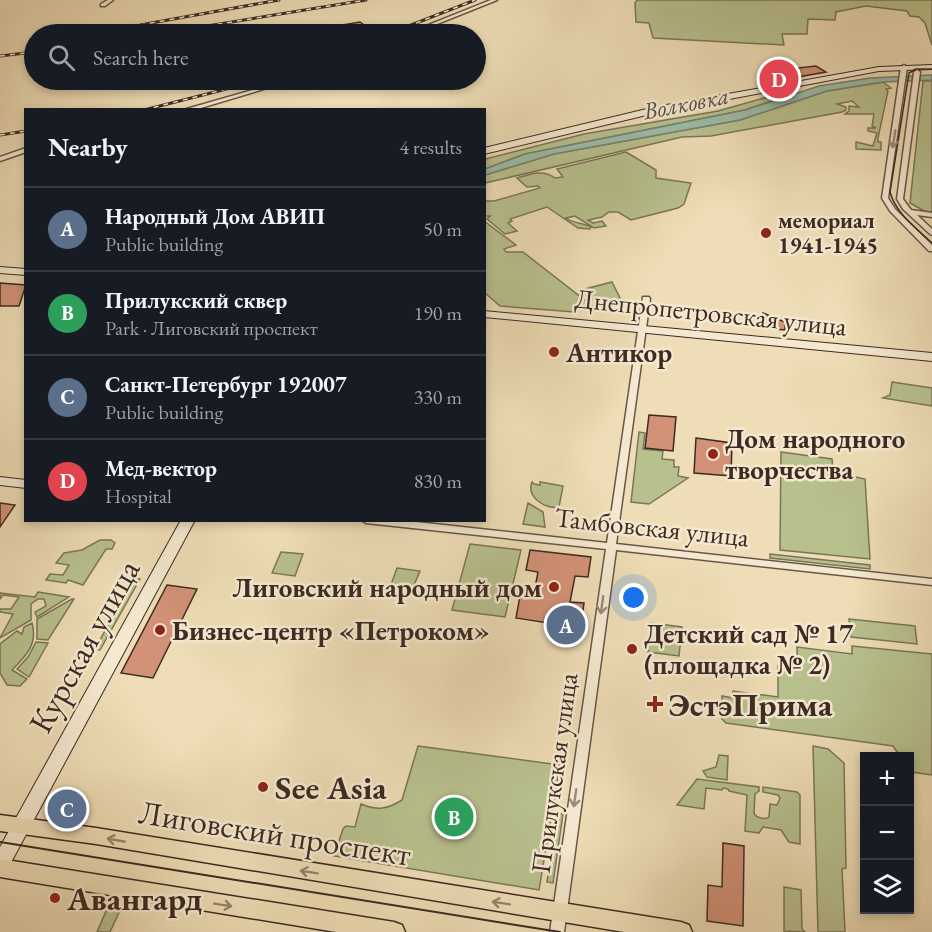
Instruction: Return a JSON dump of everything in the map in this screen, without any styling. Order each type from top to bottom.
[{"type":"main road","name":"Лиговский проспект","points":[[0,823],[558,922],[681,932]]},
{"type":"main road","points":[[0,866],[394,932]]},
{"type":"street","points":[[104,5],[111,0]]},
{"type":"street","points":[[434,24],[495,0]]},
{"type":"street","points":[[903,74],[932,67]]},
{"type":"street","points":[[486,152],[660,112],[863,75],[916,76],[932,72]]},
{"type":"street","points":[[903,74],[885,194],[886,201],[892,210],[932,249]]},
{"type":"street","points":[[916,76],[900,195],[902,204],[932,233]]},
{"type":"street","points":[[193,108],[256,90]]},
{"type":"street","points":[[0,159],[24,151]]},
{"type":"street","points":[[892,210],[932,215]]},
{"type":"street","points":[[0,267],[24,269]]},
{"type":"street","name":"Прилукская улица","points":[[558,922],[646,299]]},
{"type":"street","name":"Днепропетровская улица","points":[[486,309],[932,357]]},
{"type":"street","name":"Днепропетровская улица","points":[[486,314],[932,352]]},
{"type":"street","points":[[0,481],[24,484]]},
{"type":"street","name":"Курская улица","points":[[0,866],[188,522]]},
{"type":"street","name":"Тамбовская улица","points":[[384,522],[932,582]]},
{"type":"shaded area","points":[[637,0],[932,0],[932,45],[925,23],[919,17],[910,16],[907,11],[866,6],[836,12],[835,20],[808,19],[807,34],[782,34],[784,45],[653,38],[649,23],[636,22],[635,3]]},
{"type":"shaded area","points":[[932,75],[932,80],[883,82],[827,91],[740,120],[554,154],[486,175],[486,169],[525,154],[745,110],[819,86],[870,78]]},
{"type":"shaded area","points":[[923,81],[932,81],[932,212],[924,211],[910,203]]},
{"type":"shaded area","points":[[883,82],[891,88],[886,89],[888,91],[878,138],[878,142],[881,142],[881,150],[856,149],[856,142],[873,146],[877,133],[868,131],[868,128],[876,128],[872,126],[874,114],[845,114],[849,111],[849,106],[859,107],[852,101],[837,104],[846,107],[846,110],[842,112],[711,136],[682,137],[486,183],[486,175],[554,154],[740,120],[827,91]]},
{"type":"shaded area","points":[[782,93],[792,94],[745,110],[525,154],[486,169],[486,159],[584,134],[718,111]]},
{"type":"shaded area","points":[[626,152],[656,170],[656,178],[691,183],[684,204],[678,208],[631,220],[618,212],[609,212],[602,217],[588,220],[593,223],[602,221],[606,226],[594,228],[575,216],[566,218],[591,227],[590,229],[578,228],[547,207],[510,219],[512,221],[508,223],[517,231],[505,234],[487,219],[490,216],[486,216],[486,201],[494,201],[540,188],[538,186],[527,187],[517,178],[541,173],[555,178],[563,177],[557,169]]},
{"type":"shaded area","points":[[486,222],[516,245],[504,249],[506,252],[523,252],[596,309],[575,308],[574,312],[500,306],[486,294]]},
{"type":"shaded area","points":[[612,282],[620,298],[616,306],[605,307],[581,292],[585,289]]},
{"type":"shaded area","points":[[892,382],[932,388],[932,406],[883,398],[890,395]]},
{"type":"shaded area","points":[[639,432],[645,433],[643,449],[663,451],[662,459],[674,460],[674,467],[679,467],[678,476],[688,478],[649,504],[631,502]]},
{"type":"shaded area","points":[[781,452],[832,459],[833,472],[865,479],[870,559],[780,550]]},
{"type":"shaded area","points":[[532,482],[540,485],[540,482],[563,486],[559,507],[548,506],[538,501],[532,493]]},
{"type":"shaded area","points":[[528,503],[543,512],[545,527],[523,524]]},
{"type":"shaded area","points":[[100,540],[111,540],[115,543],[112,549],[106,549],[83,585],[68,580],[66,583],[46,580],[50,574],[63,575],[69,565],[56,563],[64,553],[82,550]]},
{"type":"shaded area","points":[[470,544],[521,550],[505,617],[452,610]]},
{"type":"shaded area","points":[[281,552],[303,554],[295,576],[272,573]]},
{"type":"shaded area","points":[[770,554],[870,565],[870,569],[770,558]]},
{"type":"shaded area","points":[[397,568],[420,571],[411,592],[389,590]]},
{"type":"shaded area","points":[[134,578],[140,579],[100,650],[95,649]]},
{"type":"shaded area","points":[[38,592],[69,597],[37,617],[35,612],[46,606],[44,599],[38,599],[31,604],[31,620],[0,638],[13,614],[0,612],[0,609],[11,609],[19,597],[3,595],[0,599],[0,593],[35,597]]},
{"type":"shaded area","points":[[74,599],[48,640],[37,639],[37,619]]},
{"type":"shaded area","points":[[849,619],[915,626],[917,644],[851,637]]},
{"type":"shaded area","points":[[32,623],[32,643],[26,655],[12,670],[27,679],[20,686],[7,685],[0,673],[0,644],[17,631],[22,634],[24,627]]},
{"type":"shaded area","points":[[651,623],[682,627],[679,656],[648,652]]},
{"type":"shaded area","points":[[36,642],[48,643],[29,677],[17,669],[28,657]]},
{"type":"shaded area","points":[[852,646],[932,654],[932,775],[914,772],[914,752],[897,752],[893,746],[726,723],[722,719],[722,696],[733,698],[733,691],[778,697],[778,666],[798,668],[797,647],[852,654]]},
{"type":"shaded area","points":[[418,746],[560,765],[539,890],[334,856],[343,829],[346,826],[355,827],[361,804],[372,808],[382,808],[402,800]]},
{"type":"shaded area","points":[[813,746],[828,749],[844,763],[846,868],[842,869],[845,932],[818,932]]},
{"type":"shaded area","points":[[719,755],[728,756],[727,780],[707,777],[703,771],[716,767]]},
{"type":"shaded area","points":[[697,779],[759,787],[759,791],[755,794],[754,813],[763,818],[769,817],[770,804],[777,805],[780,798],[778,795],[763,792],[763,787],[797,792],[800,795],[800,844],[789,842],[781,830],[763,827],[759,833],[745,831],[747,795],[723,788],[722,790],[706,788],[704,809],[677,805]]},
{"type":"shaded area","points":[[558,813],[563,814],[553,883],[547,882]]},
{"type":"shaded area","points":[[784,887],[801,890],[802,929],[805,932],[784,931]]},
{"type":"shaded area","points":[[109,904],[122,906],[110,932],[97,932]]},
{"type":"building","points":[[765,63],[779,64],[780,70],[816,66],[826,72],[775,81],[769,78]]},
{"type":"building","points":[[0,283],[24,285],[19,306],[0,306]]},
{"type":"building","points":[[763,313],[785,322],[785,330],[763,328]]},
{"type":"building","points":[[649,415],[676,417],[673,451],[645,448]]},
{"type":"building","name":"Дом народного творчества","points":[[696,438],[732,443],[731,476],[694,473]]},
{"type":"building","points":[[0,503],[15,505],[0,527]]},
{"type":"building","name":"Лиговский народный дом","points":[[530,550],[591,557],[588,577],[575,576],[570,602],[584,603],[581,625],[568,623],[567,626],[516,618],[520,596],[533,598],[538,572],[526,570]]},
{"type":"building","name":"Бизнес-центр «Петроком»","points":[[167,585],[197,589],[153,678],[121,673]]},
{"type":"building","points":[[723,843],[744,846],[743,926],[707,921],[708,885],[722,887]]},
{"type":"tram line","points":[[932,69],[916,69],[909,73],[890,192],[902,214],[932,243]]},
{"type":"tram line","points":[[0,842],[560,932]]},
{"type":"railway","points":[[146,24],[279,0]]},
{"type":"railway","points":[[219,24],[366,0]]},
{"type":"railway","points":[[414,24],[475,0]]},
{"type":"railway","points":[[0,56],[24,53]]},
{"type":"railway","points":[[152,108],[223,90]]},
{"type":"railway","points":[[0,135],[24,131]]},
{"type":"place","name":"Мед-вектор","points":[[779,79]]},
{"type":"place","name":"мемориал 1941-1945","points":[[766,233]]},
{"type":"place","name":"Антикор","points":[[554,352]]},
{"type":"place","name":"Дом народного творчества","points":[[713,454]]},
{"type":"place","name":"Лиговский народный дом","points":[[554,587]]},
{"type":"place","name":"Народный Дом АВИП","points":[[566,625]]},
{"type":"place","name":"Бизнес-центр «Петроком»","points":[[160,630]]},
{"type":"place","name":"Детский сад № 17 (площадка № 2)","points":[[632,649]]},
{"type":"place","name":"ЭстэПрима","points":[[655,704]]},
{"type":"place","name":"See Asia","points":[[263,787]]},
{"type":"place","name":"Санкт-Петербург 192007","points":[[67,809]]},
{"type":"place","name":"Прилукский сквер","points":[[454,817]]},
{"type":"place","name":"Авангард","points":[[55,898]]},
{"type":"water label","name":"Волковка","points":[[686,103]]}]
